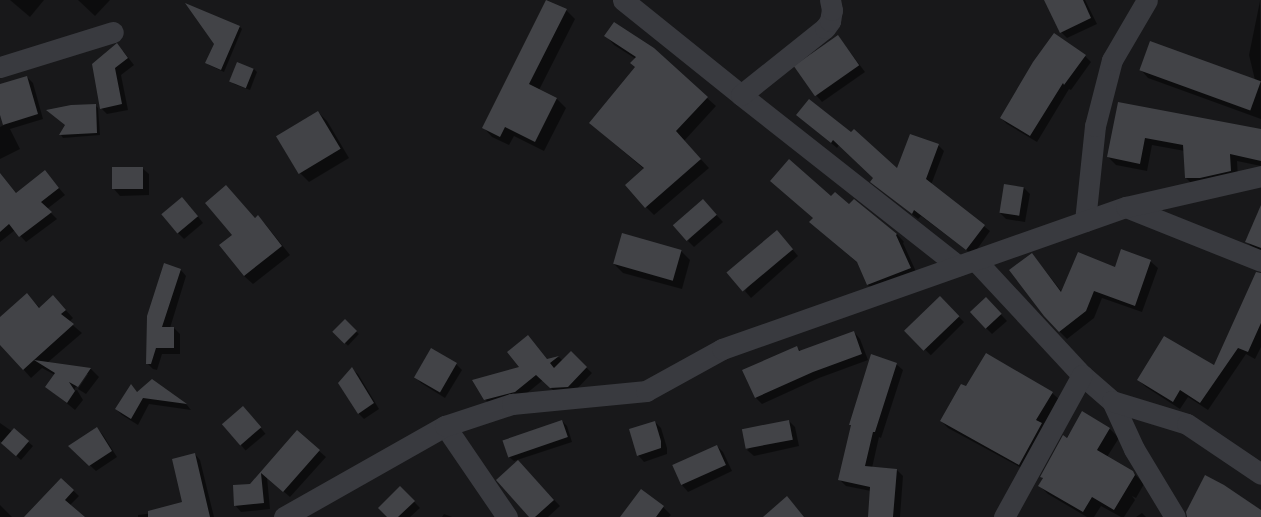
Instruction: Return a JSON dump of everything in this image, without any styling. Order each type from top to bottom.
[{"type":"street","points":[[623,0],[741,95],[967,263],[1082,375],[1112,401],[1186,424],[1261,474]]},
{"type":"street","points":[[741,95],[825,28],[830,21],[832,10],[830,0]]},
{"type":"street","points":[[1085,221],[1095,126],[1112,60],[1147,0]]},
{"type":"street","points":[[0,67],[113,32]]},
{"type":"street","points":[[284,517],[445,426],[512,404],[646,391],[722,349],[1085,221],[1126,207],[1261,176]]},
{"type":"street","points":[[1126,207],[1261,261]]},
{"type":"street","points":[[1004,517],[1082,375]]},
{"type":"street","points":[[1112,401],[1134,449],[1175,517]]},
{"type":"street","points":[[445,426],[508,517]]},
{"type":"building","points":[[546,0],[567,9],[529,84],[557,98],[535,142],[505,127],[500,137],[482,128]]},
{"type":"building","points":[[1044,0],[1083,0],[1091,18],[1060,33]]},
{"type":"building","points":[[185,3],[240,26],[221,70],[205,63],[214,44]]},
{"type":"building","points":[[614,22],[654,48],[708,97],[676,131],[701,159],[645,208],[625,185],[644,168],[589,123],[635,67],[630,63],[636,57],[604,36]]},
{"type":"building","points":[[1054,33],[1086,55],[1064,85],[1063,83],[1030,136],[1000,118],[1033,62]]},
{"type":"building","points":[[838,35],[859,65],[815,96],[794,66]]},
{"type":"building","points":[[1150,41],[1261,81],[1250,110],[1139,70]]},
{"type":"building","points":[[117,43],[128,58],[115,68],[122,104],[100,109],[92,64]]},
{"type":"building","points":[[237,62],[254,69],[246,88],[229,81]]},
{"type":"building","points":[[27,76],[38,114],[3,125],[0,115],[0,84]]},
{"type":"building","points":[[809,99],[851,132],[854,129],[897,168],[910,134],[939,144],[926,179],[985,225],[966,250],[914,210],[912,214],[870,182],[873,178],[833,140],[831,143],[796,115]]},
{"type":"building","points":[[1118,102],[1261,129],[1261,161],[1230,154],[1231,171],[1200,178],[1185,178],[1183,145],[1145,138],[1140,164],[1107,157]]},
{"type":"building","points":[[96,104],[97,133],[59,135],[65,125],[46,110],[71,105]]},
{"type":"building","points":[[318,111],[341,149],[299,174],[276,136]]},
{"type":"building","points":[[789,159],[831,196],[835,192],[849,204],[854,199],[897,234],[896,235],[911,268],[867,285],[857,262],[809,222],[813,218],[770,181]]},
{"type":"building","points":[[112,167],[143,167],[143,189],[112,189]]},
{"type":"building","points":[[45,170],[59,188],[41,202],[52,212],[19,237],[9,224],[0,232],[0,173],[16,193]]},
{"type":"building","points":[[1004,184],[1024,187],[1019,216],[999,213]]},
{"type":"building","points":[[226,185],[255,218],[258,215],[282,246],[244,276],[219,245],[232,235],[205,203]]},
{"type":"building","points":[[182,197],[198,216],[177,234],[161,214]]},
{"type":"building","points":[[703,199],[717,215],[687,241],[673,225]]},
{"type":"building","points":[[1261,205],[1261,248],[1245,242]]},
{"type":"building","points":[[777,230],[793,249],[743,292],[726,272]]},
{"type":"building","points":[[622,233],[682,250],[673,281],[613,264]]},
{"type":"building","points":[[1121,249],[1151,260],[1135,306],[1094,291],[1086,311],[1059,332],[1044,316],[1009,270],[1032,253],[1061,292],[1078,252],[1115,267]]},
{"type":"building","points":[[164,263],[181,269],[162,327],[174,327],[174,348],[156,348],[151,364],[146,364],[147,316]]},
{"type":"building","points":[[1256,272],[1261,273],[1261,323],[1248,352],[1238,348],[1200,403],[1180,390],[1173,402],[1137,380],[1164,336],[1214,365]]},
{"type":"building","points":[[27,293],[39,308],[53,295],[66,310],[61,314],[74,324],[23,370],[0,345],[0,317]]},
{"type":"building","points":[[940,296],[959,316],[923,351],[904,331]]},
{"type":"building","points":[[986,297],[1002,314],[986,329],[970,312]]},
{"type":"building","points":[[345,319],[357,331],[344,344],[332,332]]},
{"type":"building","points":[[854,331],[862,354],[813,372],[755,398],[742,370],[797,346],[799,351]]},
{"type":"building","points":[[528,335],[547,359],[559,356],[550,363],[554,368],[571,351],[587,367],[568,387],[550,388],[536,375],[515,392],[484,400],[472,380],[519,367],[507,352]]},
{"type":"building","points":[[431,348],[457,363],[440,392],[414,377]]},
{"type":"building","points":[[986,353],[1053,392],[1036,420],[1042,423],[1019,465],[940,421],[961,384],[966,386]]},
{"type":"building","points":[[871,354],[897,363],[875,432],[873,432],[865,466],[897,469],[893,517],[868,517],[870,487],[838,480],[851,425],[849,425]]},
{"type":"building","points":[[34,360],[91,368],[78,387],[69,382],[75,391],[67,403],[45,387],[55,373]]},
{"type":"building","points":[[352,367],[374,403],[358,414],[338,383]]},
{"type":"building","points":[[152,379],[187,404],[143,398],[131,419],[115,409],[131,384],[137,392]]},
{"type":"building","points":[[243,406],[261,427],[240,446],[222,424]]},
{"type":"building","points":[[1082,411],[1110,428],[1097,450],[1133,471],[1135,475],[1114,510],[1092,497],[1083,512],[1038,486],[1043,478],[1040,477],[1063,435],[1067,438]]},
{"type":"building","points":[[562,420],[568,437],[508,458],[502,441]]},
{"type":"building","points":[[789,420],[793,440],[746,449],[742,429]]},
{"type":"building","points":[[655,421],[661,441],[661,448],[637,456],[629,429]]},
{"type":"building","points":[[97,427],[112,451],[89,466],[68,446]]},
{"type":"building","points":[[14,428],[29,441],[16,456],[1,443]]},
{"type":"building","points":[[297,430],[320,450],[283,492],[261,473],[264,503],[234,506],[233,485],[250,484]]},
{"type":"building","points":[[717,445],[726,465],[681,485],[672,465]]},
{"type":"building","points":[[195,453],[210,517],[148,517],[148,511],[182,502],[172,459]]},
{"type":"building","points":[[518,460],[554,500],[535,517],[529,517],[496,480]]},
{"type":"building","points":[[1205,475],[1224,485],[1261,510],[1261,517],[1187,517],[1186,512]]},
{"type":"building","points":[[61,478],[74,490],[65,500],[85,517],[24,517]]},
{"type":"building","points":[[400,486],[415,501],[398,517],[387,517],[378,508]]},
{"type":"building","points":[[641,489],[664,506],[656,517],[620,517]]},
{"type":"building","points":[[787,496],[804,517],[763,517]]}]
